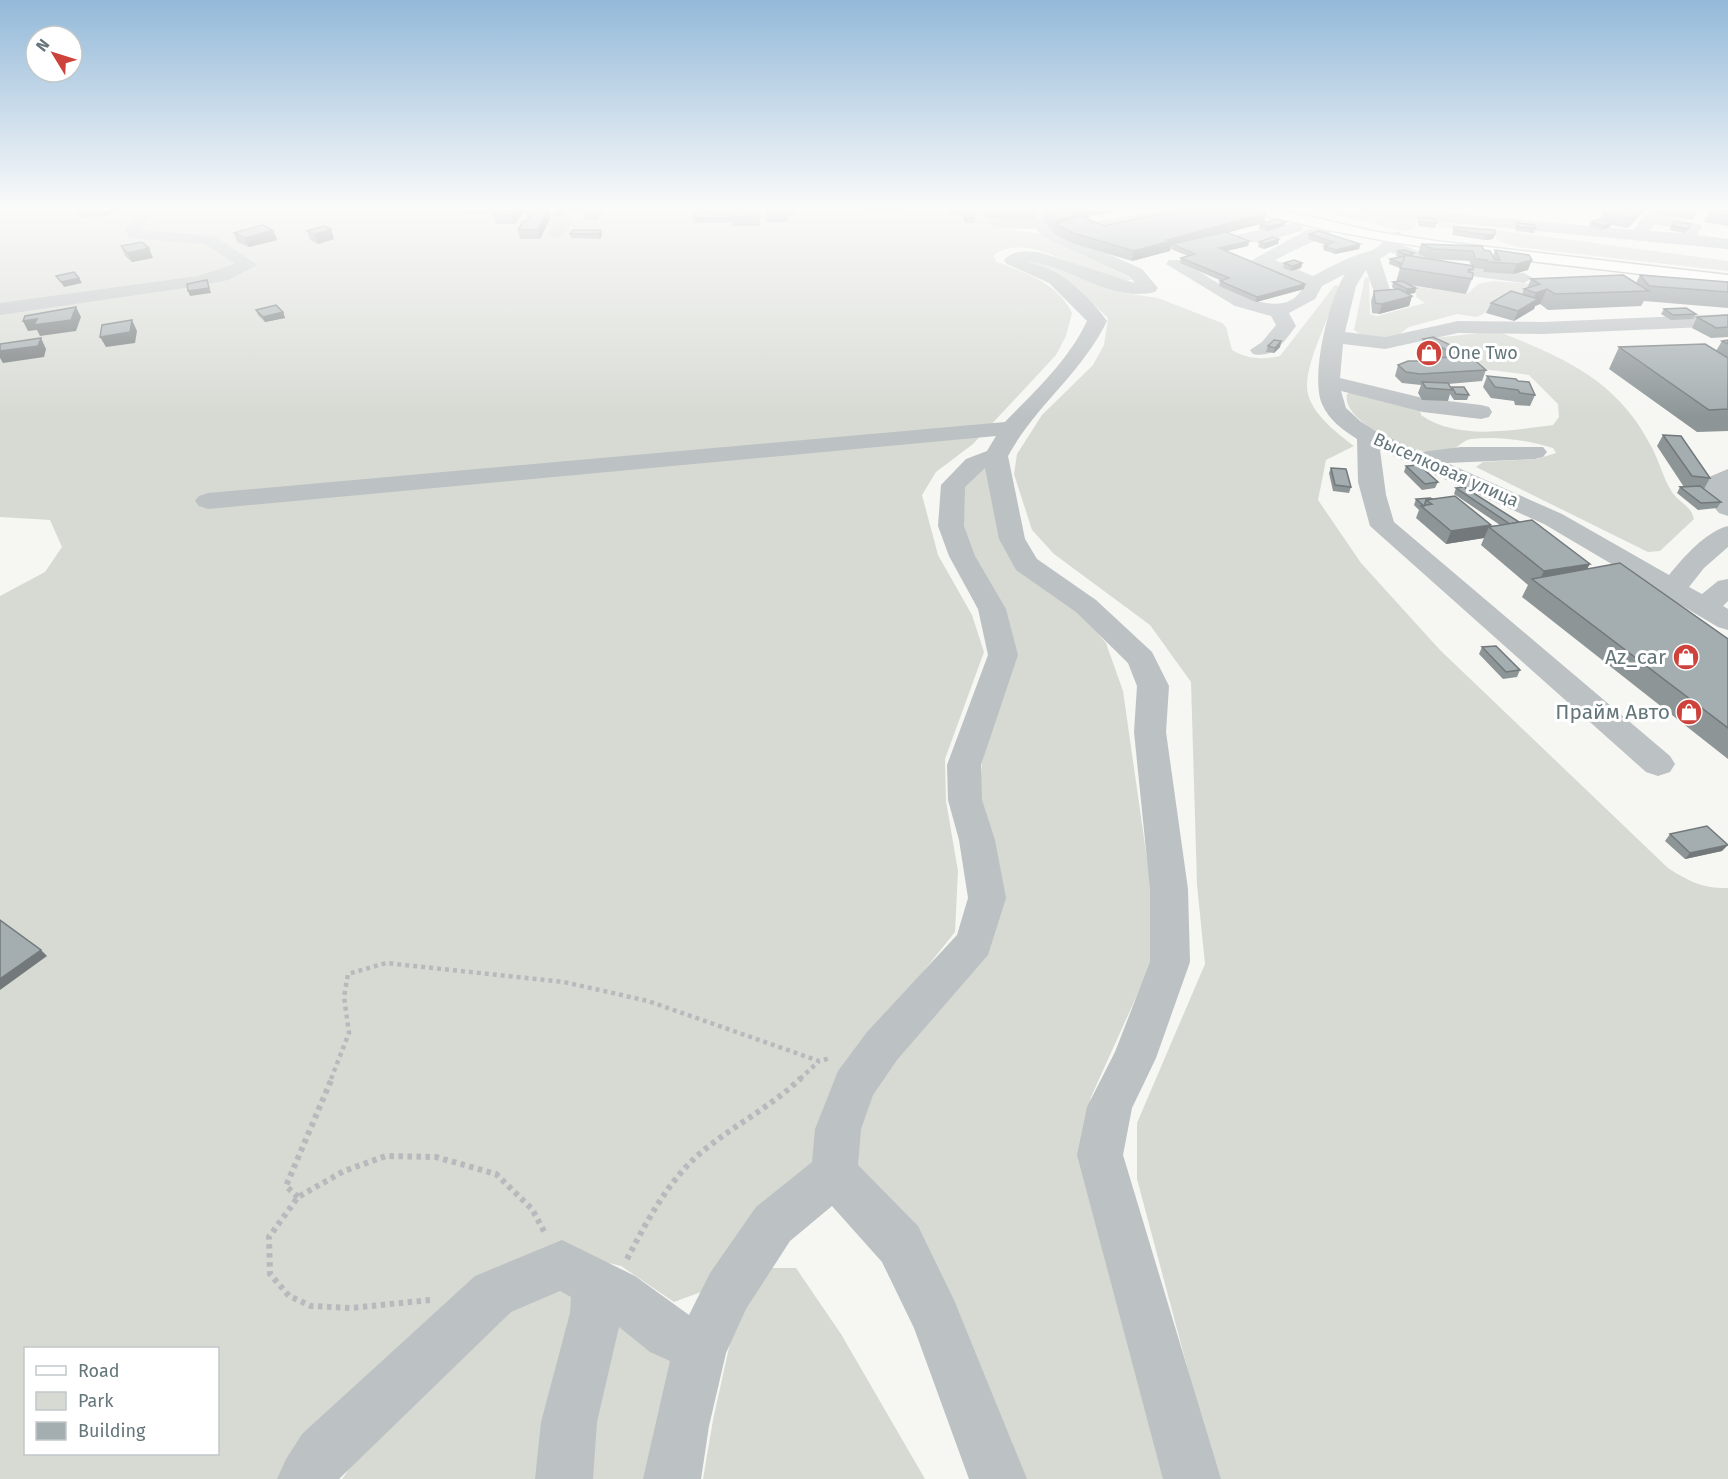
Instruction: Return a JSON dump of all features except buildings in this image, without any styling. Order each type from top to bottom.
[{"type":"street","points":[[0,309],[203,279]]},
{"type":"street","points":[[672,1479],[681,1426],[700,1348],[728,1291],[773,1224],[834,1174],[838,1129],[854,1085],[882,1046],[974,943],[987,898],[977,840],[965,800],[964,765],[1003,655],[992,609],[962,555],[951,526],[953,485],[974,464],[1004,442],[1069,367],[1094,332],[1097,321],[1068,290],[1053,279]]},
{"type":"street","points":[[1099,279],[1121,288],[1139,291],[1149,288],[1141,279]]},
{"type":"street","points":[[1202,279],[1246,304],[1278,310],[1309,295],[1314,283],[1321,279]]},
{"type":"street","points":[[1305,279],[1314,283]]},
{"type":"street","name":"Выселковая улица","points":[[1351,279],[1345,294],[1346,339],[1330,382],[1330,398],[1337,412],[1347,422],[1370,437],[1553,519],[1718,615]]},
{"type":"street","points":[[1383,279],[1383,296]]},
{"type":"street","points":[[1260,350],[1269,346],[1286,326],[1278,310]]},
{"type":"street","points":[[1346,339],[1385,343],[1432,331],[1467,326],[1543,328],[1728,320]]},
{"type":"street","points":[[1346,339],[1365,357],[1392,362]]},
{"type":"street","points":[[1330,382],[1423,405],[1481,412]]},
{"type":"street","points":[[1370,437],[1367,449],[1376,514],[1383,526],[1658,764]]},
{"type":"street","points":[[208,501],[1004,442]]},
{"type":"street","points":[[1004,442],[997,472],[1012,539],[1026,564],[1086,606],[1118,636],[1141,659],[1152,686],[1150,732],[1169,889],[1170,962],[1134,1058],[1110,1107],[1100,1155],[1192,1479]]},
{"type":"street","points":[[1419,459],[1461,454],[1536,452]]},
{"type":"street","points":[[1419,459],[1451,497]]},
{"type":"street","points":[[1728,476],[1718,482],[1714,493],[1728,508]]},
{"type":"street","points":[[1672,590],[1694,562],[1728,534]]},
{"type":"street","points":[[1718,615],[1713,599],[1728,587]]},
{"type":"street","points":[[834,1174],[900,1244],[936,1318],[998,1479]]},
{"type":"street","points":[[306,1479],[322,1454],[493,1294],[592,1280],[669,1334],[700,1348]]},
{"type":"street","points":[[564,1479],[569,1422],[596,1313],[592,1280]]},
{"type":"path","points":[[298,1197],[286,1186],[305,1146],[350,1033],[344,997],[348,974],[386,963],[564,982],[648,1001],[819,1061]]},
{"type":"path","points":[[434,1300],[351,1308],[311,1306],[289,1296],[270,1274],[270,1237],[298,1197],[344,1172],[386,1156],[436,1157],[496,1174],[532,1209],[592,1280],[625,1261],[651,1213],[671,1184],[696,1156],[773,1102],[819,1061],[882,1046]]},
{"type":"green space","points":[[0,279],[1038,279],[1058,294],[1072,313],[1066,336],[1056,355],[973,444],[936,472],[922,495],[938,555],[972,615],[984,652],[945,759],[946,801],[958,871],[955,932],[919,977],[815,1159],[744,1232],[701,1292],[674,1302],[621,1266],[573,1254],[285,1479],[0,1479],[0,596],[45,572],[62,547],[50,520],[0,517]]},
{"type":"green space","points":[[1057,279],[1086,279],[1124,293],[1158,298],[1222,323],[1226,327],[1232,350],[1255,358],[1280,356],[1335,285],[1339,286],[1315,349],[1307,386],[1308,395],[1317,413],[1354,446],[1326,460],[1318,500],[1361,563],[1440,650],[1668,868],[1696,883],[1728,888],[1728,1479],[1217,1479],[1137,1179],[1137,1123],[1205,964],[1197,885],[1191,682],[1150,625],[1054,554],[1032,530],[1014,474],[1017,454],[1042,415],[1093,365],[1104,345],[1108,318]]},
{"type":"green space","points":[[1365,279],[1369,279],[1370,314],[1377,316],[1425,303],[1416,297],[1416,293],[1403,287],[1406,285],[1467,294],[1478,284],[1493,281],[1617,290],[1522,293],[1477,317],[1457,314],[1409,327],[1397,336],[1386,339],[1363,336],[1354,330]]},
{"type":"green space","points":[[1497,331],[1544,351],[1586,373],[1622,403],[1637,423],[1654,451],[1672,492],[1688,507],[1694,519],[1660,551],[1648,552],[1476,467],[1483,462],[1537,459],[1556,453],[1553,448],[1512,439],[1481,438],[1464,441],[1449,450],[1428,452],[1418,450],[1377,432],[1354,414],[1348,404],[1347,394],[1353,391],[1420,408],[1421,415],[1436,423],[1468,431],[1503,431],[1553,425],[1559,417],[1558,404],[1529,375],[1483,369],[1431,347],[1426,339]]},
{"type":"green space","points":[[982,468],[986,468],[1002,538],[1082,615],[1106,643],[1123,691],[1151,887],[1152,962],[1091,1097],[1080,1152],[1172,1479],[1020,1479],[858,1171],[852,1135],[891,1057],[991,946],[979,793],[982,762],[1011,659],[961,526],[961,486]]},
{"type":"green space","points":[[763,1268],[796,1268],[841,1334],[925,1479],[703,1479],[713,1420],[736,1316]]},
{"type":"green space","points":[[547,1284],[607,1305],[678,1365],[652,1479],[342,1479],[391,1411],[501,1300]]},
{"type":"place","name":"One Two","points":[[1429,353]]},
{"type":"place","name":"Az_car","points":[[1686,657]]},
{"type":"place","name":"Прайм Авто","points":[[1689,712]]}]
